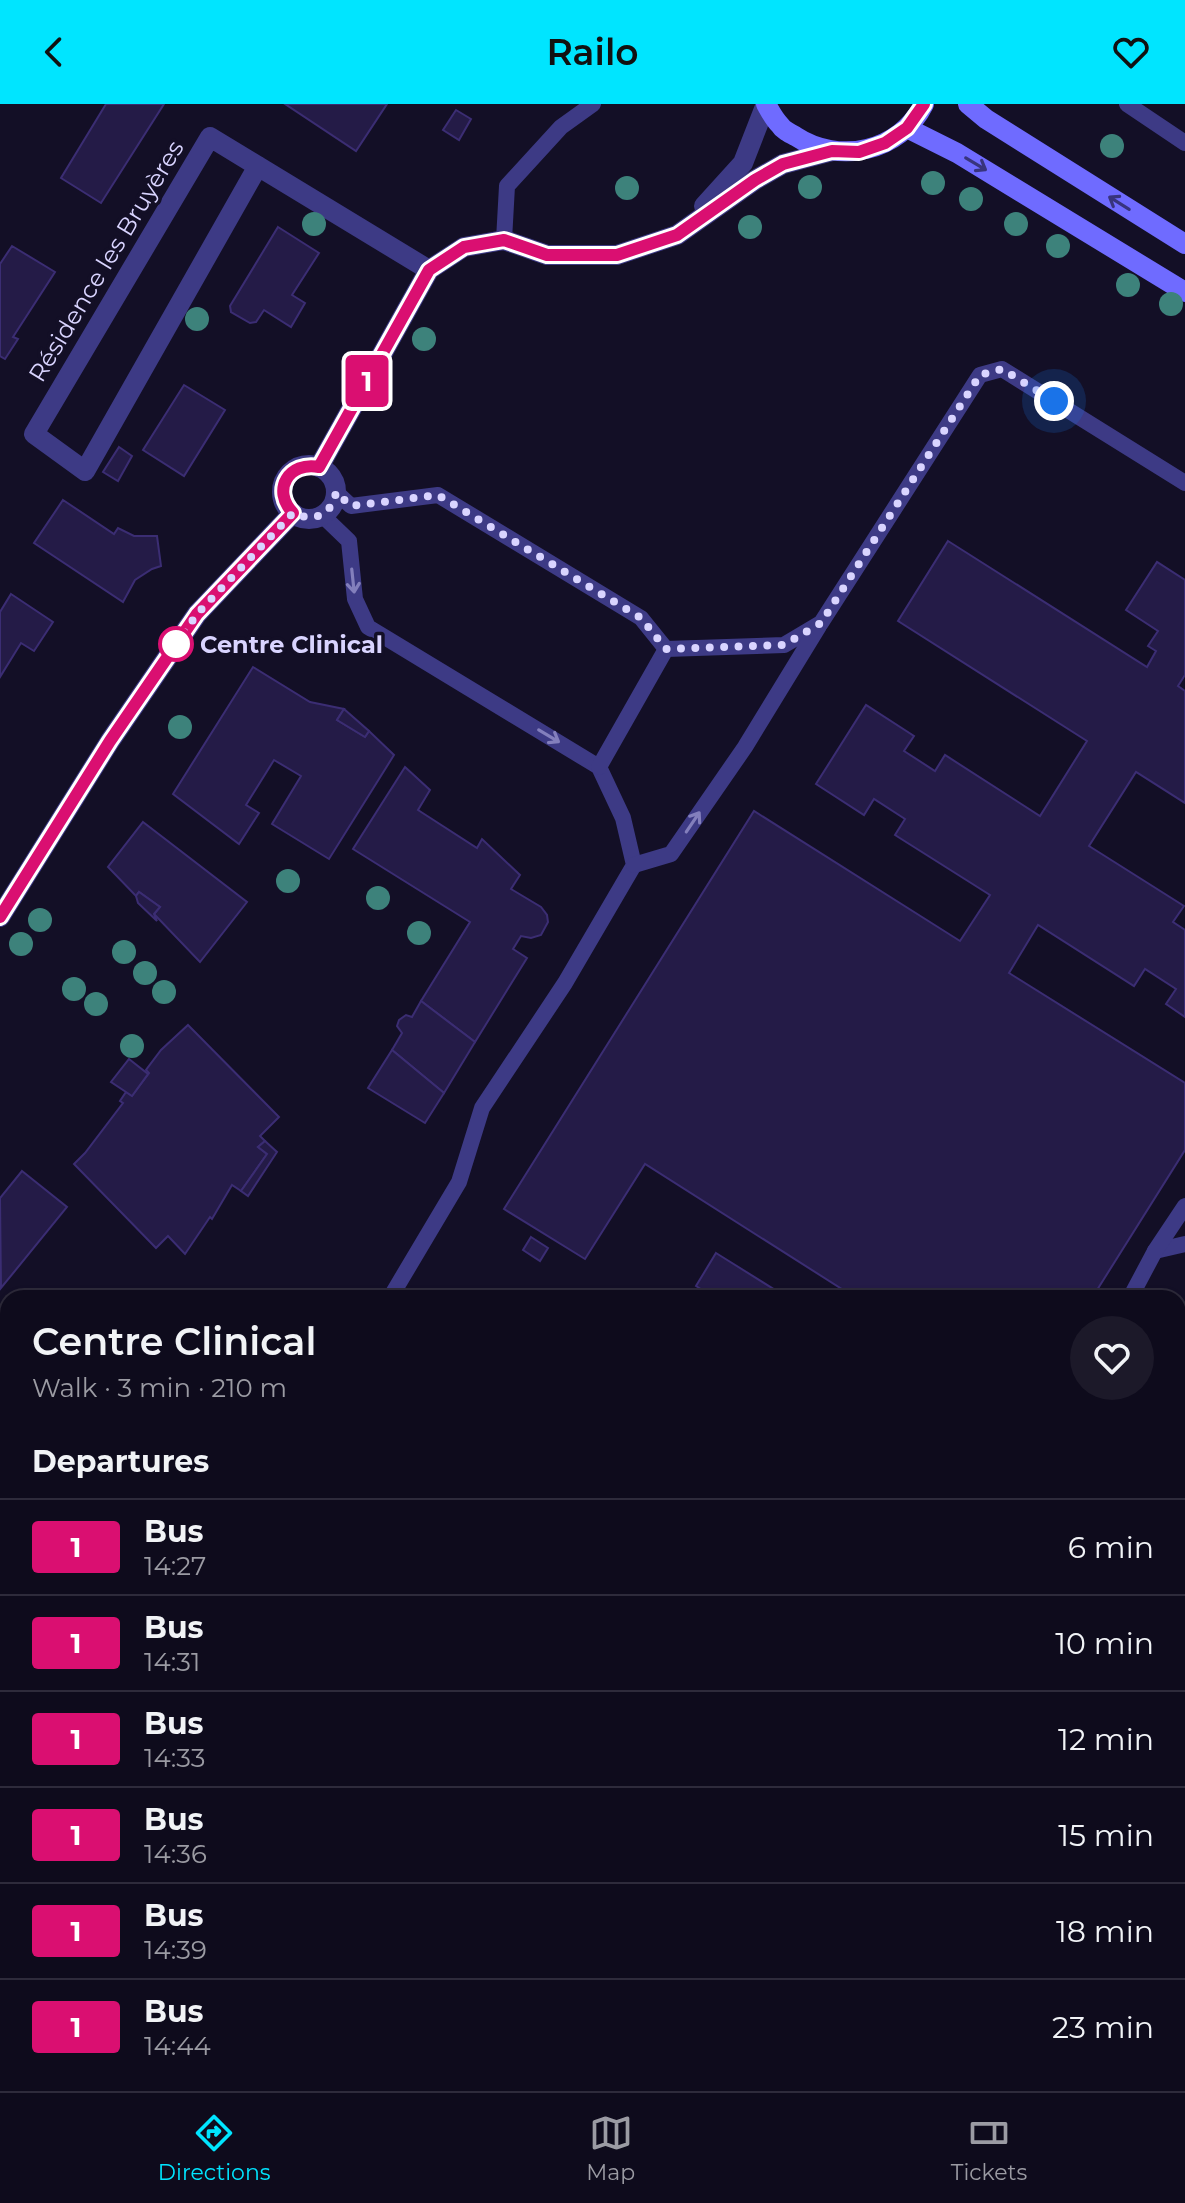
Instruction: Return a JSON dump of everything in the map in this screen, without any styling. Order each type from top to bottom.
[{"type":"main road","points":[[766,104],[781,127],[805,143],[832,151],[859,152],[885,143],[907,128],[924,104]]},
{"type":"main road","points":[[968,104],[986,119],[1185,244]]},
{"type":"main road","points":[[907,128],[957,153],[1185,292]]},
{"type":"street","points":[[677,235],[743,163],[766,104]]},
{"type":"street","name":"Résidence les Bruyères","points":[[258,166],[85,471],[34,434],[210,137],[258,166],[429,270]]},
{"type":"street","points":[[319,467],[429,270],[464,247],[504,240],[547,255],[617,255],[677,235],[783,164],[832,151]]},
{"type":"street","points":[[300,467],[319,467],[332,477],[336,492],[330,509],[322,515],[304,518],[293,513],[283,498],[284,482],[292,471],[300,467]]},
{"type":"street","points":[[0,917],[110,741],[197,614],[293,513]]},
{"type":"lane","points":[[504,240],[507,186],[561,127],[593,104]]},
{"type":"lane","points":[[1127,104],[1185,143]]},
{"type":"lane","points":[[395,1290],[459,1182],[482,1108],[565,983],[634,865],[671,854],[745,747],[980,375],[1002,369],[1185,483]]},
{"type":"lane","points":[[336,492],[351,506],[438,495],[641,618],[666,649]]},
{"type":"lane","points":[[322,515],[349,541],[355,599],[368,627],[599,767],[623,818],[634,865]]},
{"type":"lane","points":[[666,649],[784,645],[821,623]]},
{"type":"lane","points":[[599,767],[666,649]]},
{"type":"lane","points":[[1134,1290],[1155,1251],[1185,1206]]},
{"type":"lane","points":[[1155,1251],[1185,1244]]},
{"type":"building","points":[[106,104],[164,104],[101,203],[61,178]]},
{"type":"building","points":[[285,104],[387,104],[356,151]]},
{"type":"building","points":[[456,110],[471,119],[459,140],[443,130]]},
{"type":"building","points":[[278,227],[319,253],[292,295],[305,303],[291,327],[264,310],[256,322],[250,323],[231,312],[230,306]]},
{"type":"building","points":[[12,246],[55,272],[13,337],[18,339],[5,359],[0,356],[0,264]]},
{"type":"building","points":[[184,385],[225,410],[184,476],[143,450]]},
{"type":"building","points":[[119,447],[132,456],[118,481],[103,472]]},
{"type":"building","points":[[63,500],[114,534],[118,528],[134,536],[157,536],[161,566],[135,580],[123,602],[34,543]]},
{"type":"building","points":[[948,541],[1147,667],[1156,651],[1148,646],[1158,631],[1126,610],[1157,562],[1185,580],[1185,675],[1178,686],[1185,691],[1185,803],[1136,772],[1089,846],[1184,906],[1173,922],[1185,930],[1185,1017],[1166,1004],[1176,989],[1145,969],[1134,986],[1038,925],[1009,973],[1185,1083],[1185,1150],[1097,1290],[843,1290],[645,1164],[585,1259],[504,1209],[754,811],[960,941],[990,895],[895,835],[905,819],[874,799],[864,815],[816,784],[866,705],[914,736],[904,751],[935,771],[945,755],[1040,816],[1087,741],[898,621]]},
{"type":"building","points":[[11,594],[53,622],[34,651],[21,643],[0,677],[0,612]]},
{"type":"building","points":[[253,667],[310,702],[344,709],[337,720],[365,737],[369,731],[394,755],[329,859],[272,824],[301,776],[274,760],[246,805],[259,813],[239,844],[173,794]]},
{"type":"building","points":[[344,709],[369,731],[365,737],[337,720]]},
{"type":"building","points":[[405,767],[430,790],[418,810],[477,848],[482,839],[520,875],[511,889],[541,907],[547,915],[548,922],[541,935],[531,938],[521,936],[513,949],[527,958],[475,1042],[421,1001],[470,922],[353,849]]},
{"type":"building","points":[[143,822],[247,902],[200,962],[154,914],[160,907],[139,892],[136,896],[108,867]]},
{"type":"building","points":[[139,892],[160,907],[154,914],[157,921],[138,903],[136,896]]},
{"type":"building","points":[[421,1001],[475,1042],[444,1093],[392,1050],[402,1033],[397,1026],[399,1020],[406,1015],[412,1017]]},
{"type":"building","points":[[188,1025],[279,1117],[260,1136],[265,1141],[258,1147],[267,1154],[241,1191],[232,1185],[212,1219],[210,1217],[185,1254],[168,1236],[156,1248],[74,1164],[123,1103],[120,1101],[126,1092],[132,1096],[161,1050]]},
{"type":"building","points":[[392,1050],[444,1093],[425,1123],[368,1088]]},
{"type":"building","points":[[129,1059],[148,1074],[132,1096],[111,1082]]},
{"type":"building","points":[[265,1141],[277,1152],[248,1196],[241,1191],[267,1154],[258,1147]]},
{"type":"building","points":[[22,1171],[67,1207],[1,1288],[0,1198]]},
{"type":"building","points":[[531,1237],[548,1248],[540,1261],[523,1250]]},
{"type":"building","points":[[716,1253],[775,1290],[702,1290],[696,1286]]},
{"type":"bus line","name":"1","points":[[0,917],[110,741],[197,614],[293,513],[283,498],[284,482],[292,471],[300,467],[319,467],[429,270],[464,247],[504,240],[547,255],[617,255],[677,235],[783,164],[832,151],[859,152],[885,143],[907,128],[924,104]]},
{"type":"place","name":"Centre Clinical","points":[[176,644]]},
{"type":"route","points":[[176,644],[197,614],[293,513],[304,518],[322,515],[335,501],[336,492],[351,506],[438,495],[641,618],[666,649],[784,645],[821,623],[980,375],[1002,369],[1054,401]]}]
